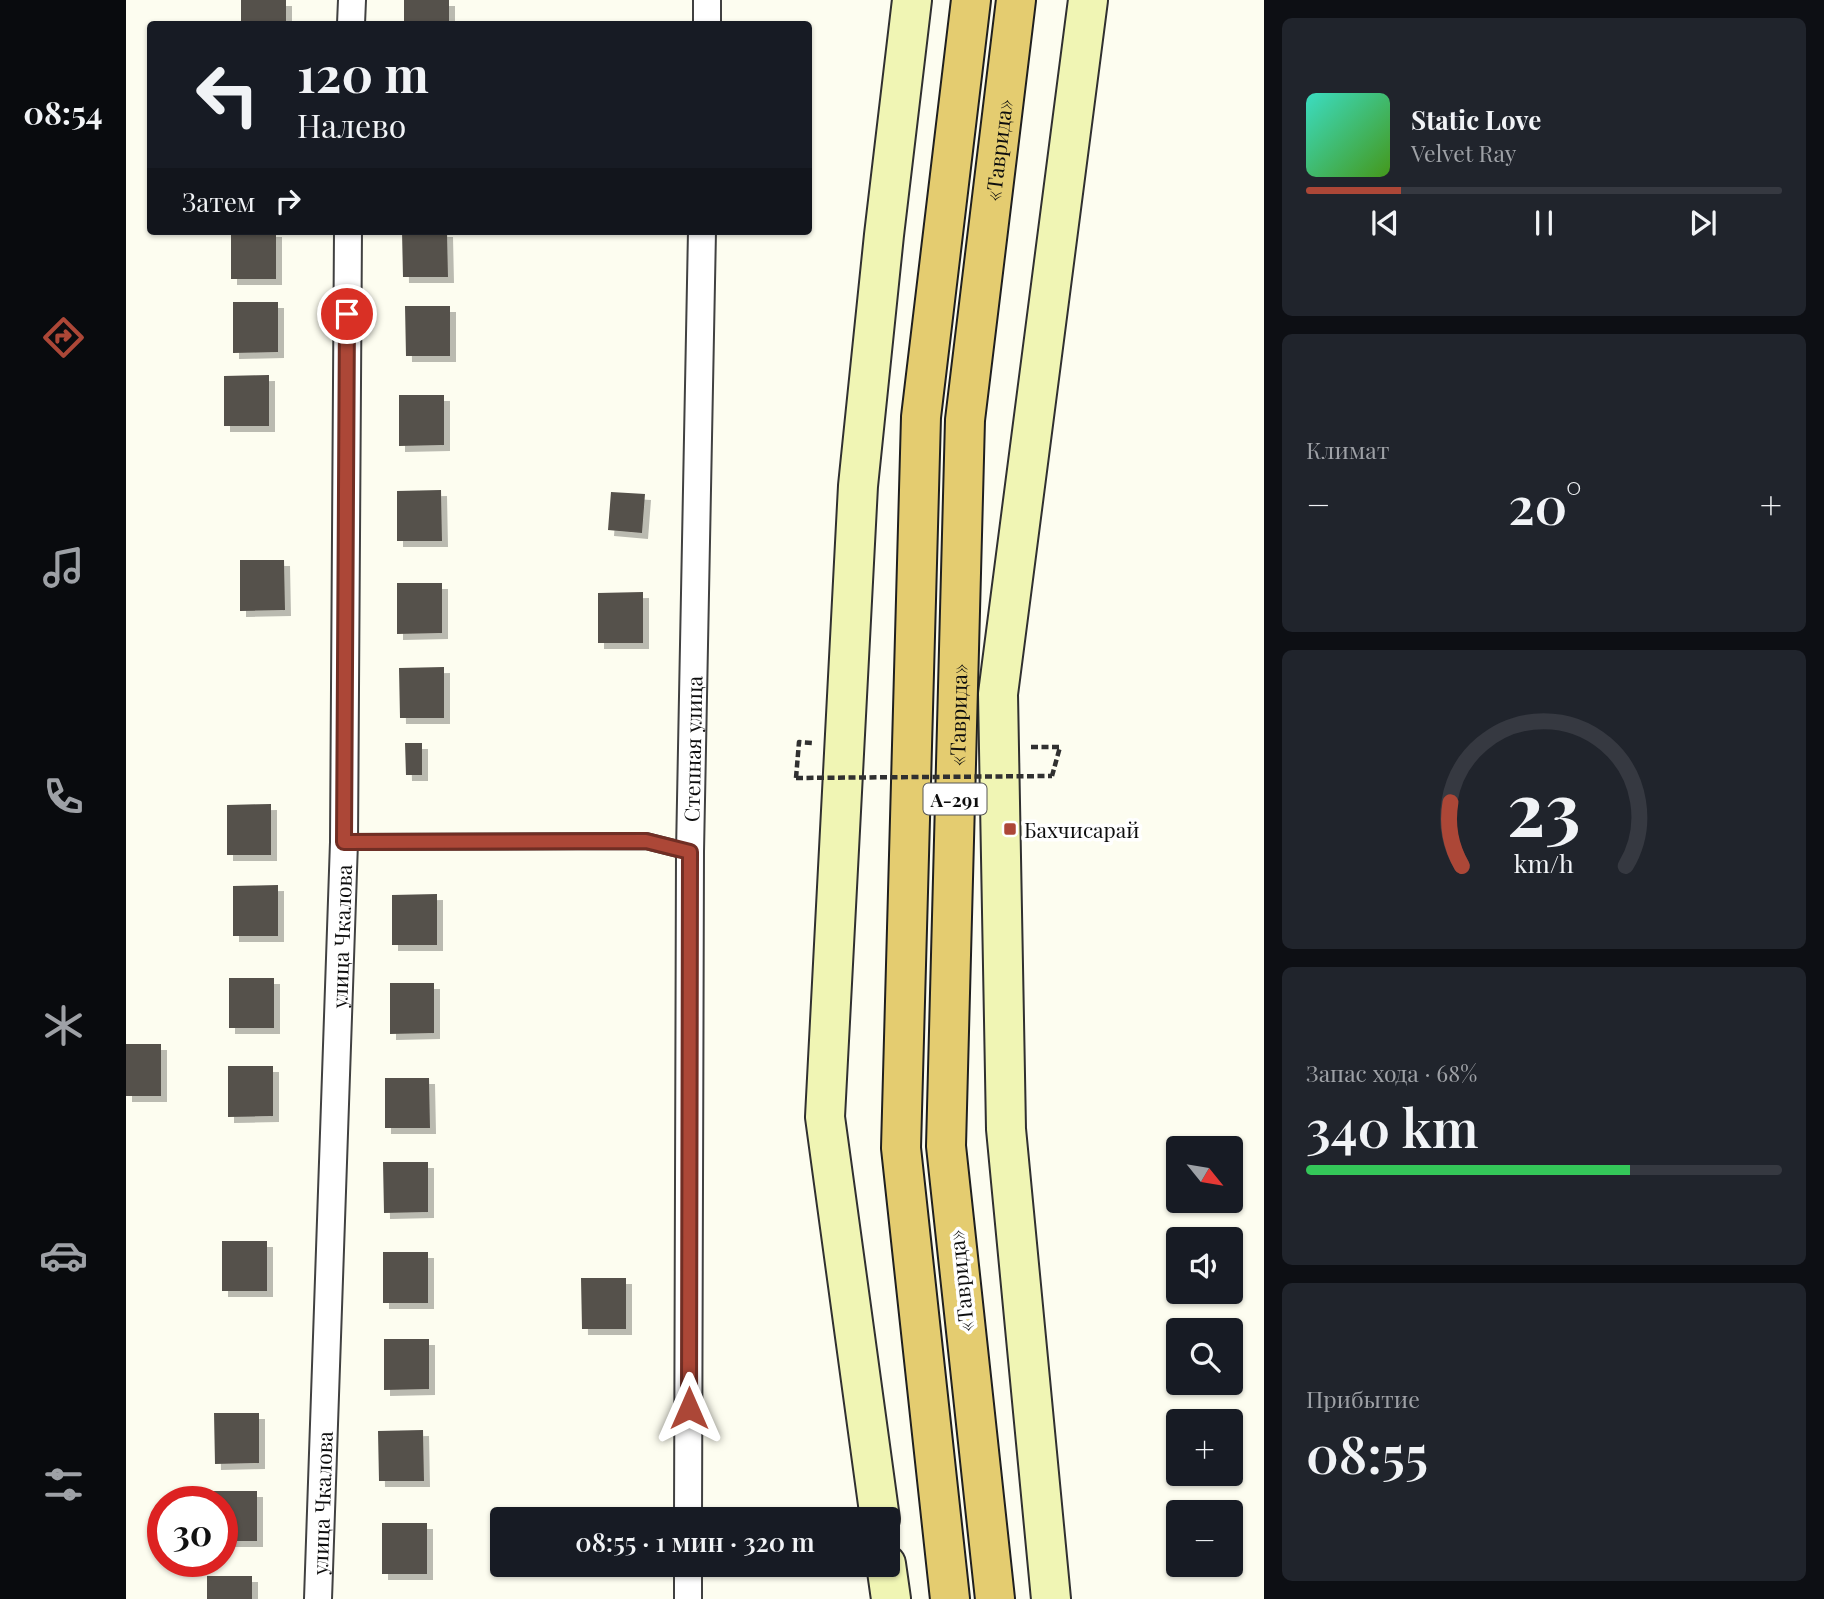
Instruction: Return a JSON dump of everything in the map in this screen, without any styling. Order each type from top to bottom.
[{"type":"highway","name":"«Таврида»","points":[[950,1599],[901,1148],[921,417],[971,0]]},
{"type":"highway","name":"«Таврида»","points":[[995,1599],[946,1146],[965,420],[1016,0]]},
{"type":"main road","points":[[878,1507],[825,1117],[858,486],[912,0]]},
{"type":"main road","points":[[1051,1599],[1006,1129],[998,694],[1088,0]]},
{"type":"main road","points":[[888,1577],[891,1599]]},
{"type":"street","points":[[351,21],[352,0]]},
{"type":"street","points":[[707,0],[707,21]]},
{"type":"street","name":"улица Чкалова","points":[[318,1599],[344,842],[348,235]]},
{"type":"street","name":"Степная улица","points":[[688,1507],[690,852],[702,235]]},
{"type":"street","points":[[688,1577],[688,1599]]},
{"type":"lane","points":[[344,842],[646,841],[690,852]]},
{"type":"path","points":[[796,778],[1052,776],[1060,747],[999,747]]},
{"type":"building","points":[[241,0],[286,0],[286,21],[241,21]]},
{"type":"building","points":[[404,0],[449,0],[449,21],[404,21]]},
{"type":"building","points":[[231,235],[276,235],[276,279],[231,279]]},
{"type":"building","points":[[402,235],[447,235],[448,277],[403,277]]},
{"type":"building","points":[[233,302],[278,302],[278,352],[233,353]]},
{"type":"building","points":[[405,306],[450,306],[450,356],[406,356]]},
{"type":"building","points":[[269,375],[269,426],[224,426],[224,376]]},
{"type":"building","points":[[399,395],[444,395],[444,445],[399,446]]},
{"type":"building","points":[[441,490],[442,541],[397,541],[397,491]]},
{"type":"building","points":[[611,492],[645,494],[642,533],[608,530]]},
{"type":"building","points":[[240,560],[284,560],[285,610],[240,611]]},
{"type":"building","points":[[397,583],[442,583],[442,633],[397,634]]},
{"type":"building","points":[[643,592],[643,643],[598,643],[598,593]]},
{"type":"building","points":[[444,667],[444,718],[400,718],[399,668]]},
{"type":"building","points":[[405,743],[422,743],[422,775],[406,775]]},
{"type":"building","points":[[271,804],[271,855],[227,855],[227,805]]},
{"type":"building","points":[[278,885],[278,936],[233,936],[233,886]]},
{"type":"building","points":[[437,894],[437,945],[392,945],[392,895]]},
{"type":"building","points":[[229,978],[274,978],[274,1028],[229,1028]]},
{"type":"building","points":[[390,983],[434,983],[434,1033],[390,1034]]},
{"type":"building","points":[[126,1044],[161,1044],[161,1096],[126,1096]]},
{"type":"building","points":[[228,1066],[273,1066],[273,1116],[228,1117]]},
{"type":"building","points":[[385,1078],[429,1078],[430,1128],[385,1128]]},
{"type":"building","points":[[383,1162],[428,1162],[428,1212],[384,1213]]},
{"type":"building","points":[[222,1241],[267,1241],[267,1291],[222,1291]]},
{"type":"building","points":[[383,1252],[428,1252],[428,1303],[383,1303]]},
{"type":"building","points":[[581,1278],[626,1278],[626,1329],[582,1329]]},
{"type":"building","points":[[384,1339],[429,1339],[429,1389],[384,1390]]},
{"type":"building","points":[[214,1413],[259,1413],[259,1463],[215,1464]]},
{"type":"building","points":[[423,1430],[424,1481],[379,1481],[378,1431]]},
{"type":"building","points":[[238,1491],[257,1491],[257,1541],[238,1541]]},
{"type":"building","points":[[382,1523],[427,1523],[427,1574],[382,1574]]},
{"type":"building","points":[[252,1576],[252,1599],[207,1599],[207,1577]]},
{"type":"place","name":"Бахчисарай","points":[[1010,829]]},
{"type":"route","points":[[347,314],[344,842],[646,841],[690,852],[689,1408]]}]
